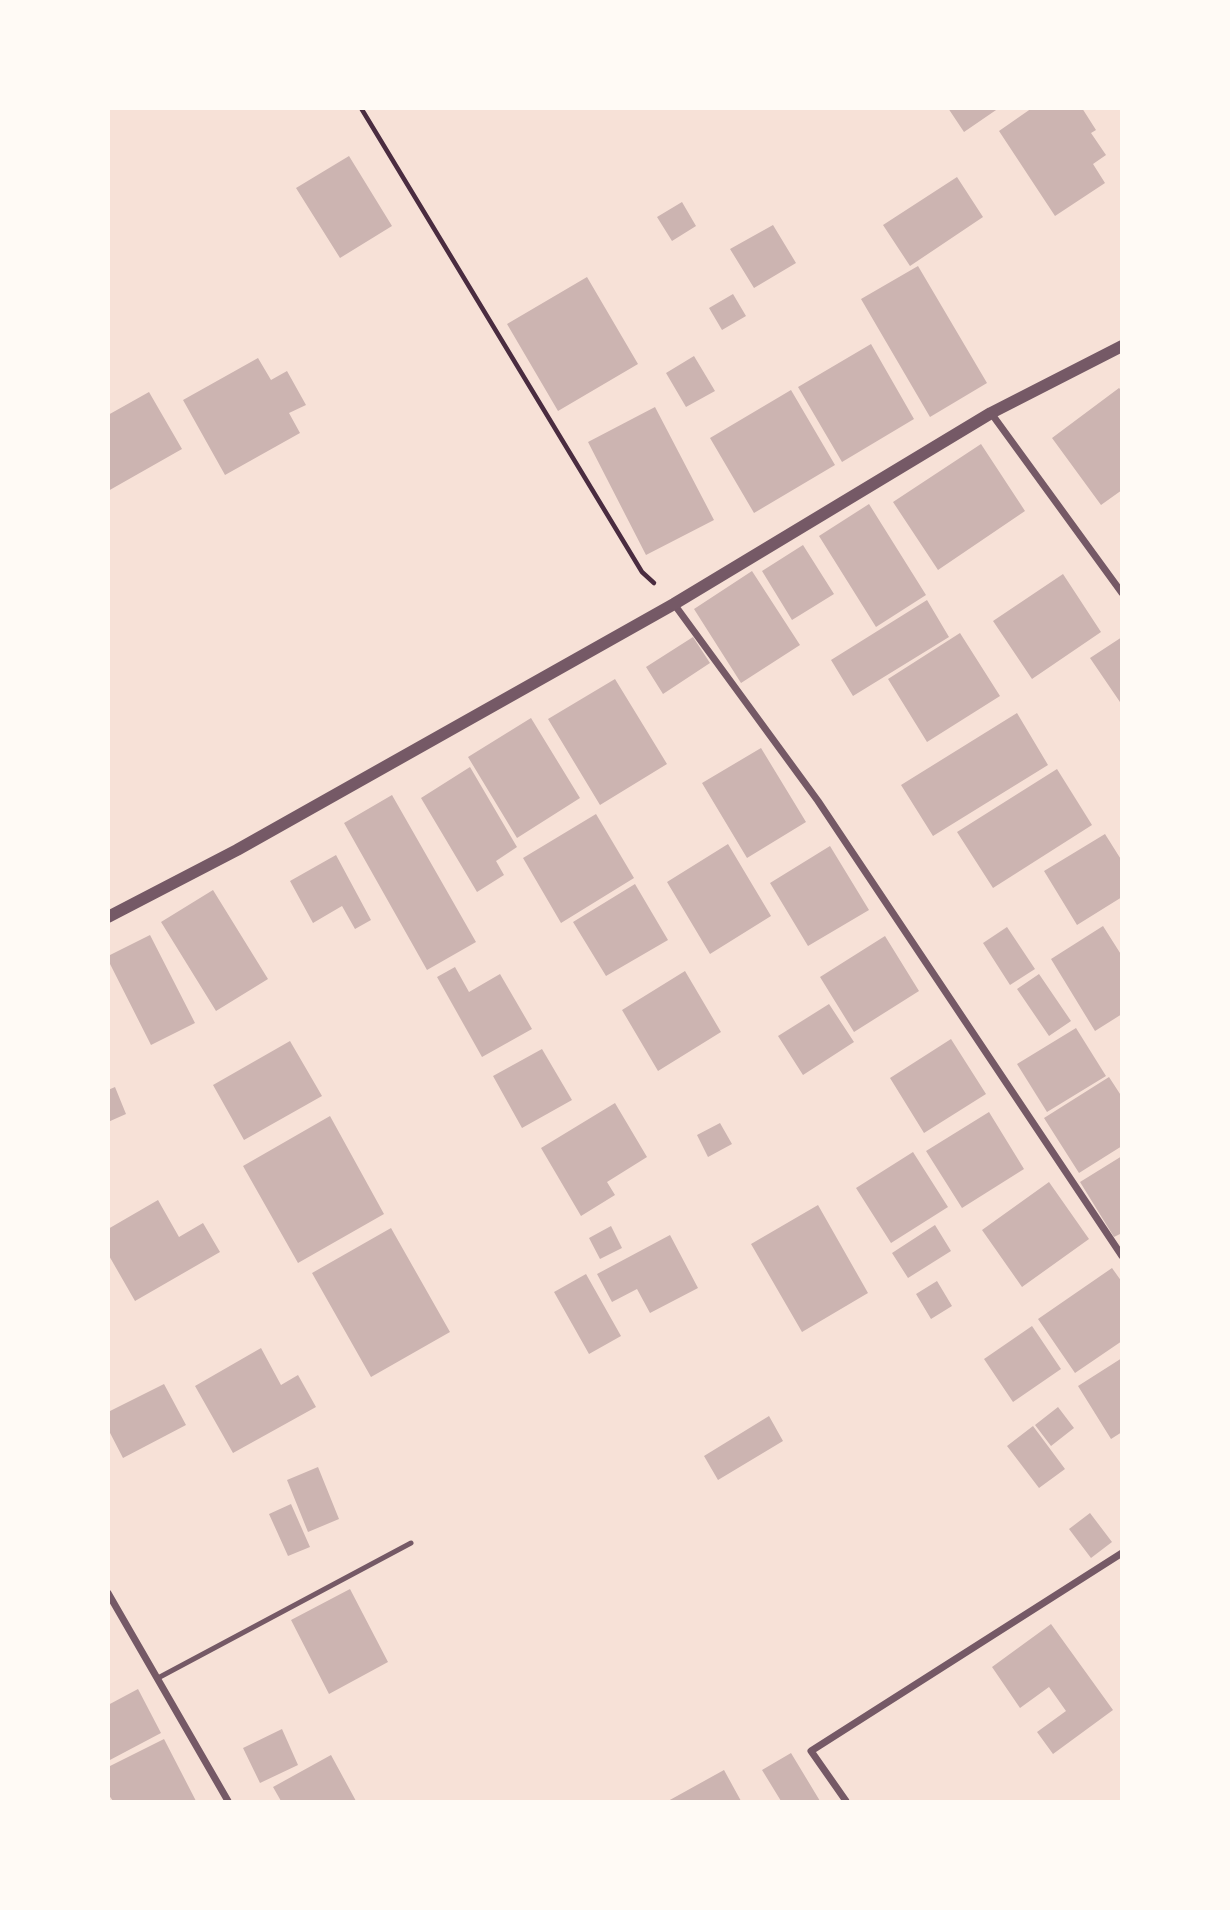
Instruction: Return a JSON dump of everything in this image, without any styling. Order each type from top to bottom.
[{"type":"street","points":[[108,917],[237,850],[674,604],[992,412],[1122,346]]},
{"type":"street","points":[[992,412],[1122,593]]},
{"type":"street","points":[[674,604],[817,801],[1122,1256]]},
{"type":"street","points":[[846,1801],[811,1751],[1122,1553]]},
{"type":"street","points":[[108,1592],[228,1801]]},
{"type":"lane","points":[[158,1678],[411,1542]]},
{"type":"path","points":[[361,108],[642,572],[674,604]]},
{"type":"building","points":[[948,108],[999,108],[964,132]]},
{"type":"building","points":[[1032,108],[1082,108],[1096,130],[1091,133],[1106,155],[1093,164],[1105,183],[1055,216],[999,131]]},
{"type":"building","points":[[349,156],[392,226],[340,258],[296,188]]},
{"type":"building","points":[[957,177],[983,217],[910,266],[883,225]]},
{"type":"building","points":[[682,202],[696,226],[672,241],[657,217]]},
{"type":"building","points":[[773,225],[796,263],[754,288],[730,249]]},
{"type":"building","points":[[918,266],[987,383],[930,417],[861,299]]},
{"type":"building","points":[[587,277],[638,364],[558,411],[507,324]]},
{"type":"building","points":[[733,294],[746,316],[722,330],[709,308]]},
{"type":"building","points":[[871,344],[914,419],[842,462],[798,387]]},
{"type":"building","points":[[694,356],[715,391],[686,407],[666,373]]},
{"type":"building","points":[[258,358],[271,380],[287,371],[306,405],[289,413],[300,433],[225,475],[183,400]]},
{"type":"building","points":[[1119,388],[1122,391],[1122,490],[1101,505],[1052,438]]},
{"type":"building","points":[[791,390],[835,465],[754,513],[710,438]]},
{"type":"building","points":[[149,392],[182,449],[108,491],[108,415]]},
{"type":"building","points":[[655,407],[714,520],[646,555],[588,442]]},
{"type":"building","points":[[981,444],[1025,511],[938,570],[893,502]]},
{"type":"building","points":[[869,504],[926,595],[876,627],[819,536]]},
{"type":"building","points":[[803,545],[834,594],[792,620],[762,571]]},
{"type":"building","points":[[752,571],[800,645],[741,683],[694,609]]},
{"type":"building","points":[[1063,574],[1101,632],[1032,679],[993,621]]},
{"type":"building","points":[[927,600],[949,637],[853,696],[831,660]]},
{"type":"building","points":[[960,633],[1000,696],[927,742],[888,679]]},
{"type":"building","points":[[693,637],[710,663],[663,694],[646,667]]},
{"type":"building","points":[[1122,637],[1122,705],[1090,658]]},
{"type":"building","points":[[615,679],[667,764],[600,805],[548,719]]},
{"type":"building","points":[[1017,713],[1048,765],[933,836],[901,785]]},
{"type":"building","points":[[531,718],[580,798],[517,838],[468,757]]},
{"type":"building","points":[[761,748],[806,822],[747,858],[702,783]]},
{"type":"building","points":[[470,767],[517,847],[496,861],[504,875],[477,892],[421,798]]},
{"type":"building","points":[[1057,769],[1092,825],[993,888],[957,832]]},
{"type":"building","points":[[392,795],[476,942],[427,970],[344,823]]},
{"type":"building","points":[[596,814],[634,878],[561,923],[523,858]]},
{"type":"building","points":[[1105,834],[1122,861],[1122,897],[1077,925],[1044,871]]},
{"type":"building","points":[[728,844],[771,916],[710,954],[667,882]]},
{"type":"building","points":[[830,846],[869,910],[808,946],[770,883]]},
{"type":"building","points":[[336,855],[371,920],[355,929],[342,906],[313,923],[290,881]]},
{"type":"building","points":[[635,884],[668,940],[606,976],[573,922]]},
{"type":"building","points":[[213,890],[268,979],[216,1011],[161,922]]},
{"type":"building","points":[[1103,926],[1122,956],[1122,1014],[1095,1031],[1051,959]]},
{"type":"building","points":[[1007,927],[1035,969],[1010,985],[983,943]]},
{"type":"building","points":[[150,935],[195,1023],[151,1045],[108,960],[108,956]]},
{"type":"building","points":[[885,936],[919,991],[854,1032],[820,977]]},
{"type":"building","points":[[455,967],[469,992],[500,974],[532,1029],[482,1057],[437,977]]},
{"type":"building","points":[[685,971],[721,1032],[658,1071],[622,1010]]},
{"type":"building","points":[[1039,974],[1071,1021],[1049,1036],[1017,989]]},
{"type":"building","points":[[829,1004],[854,1042],[803,1075],[778,1036]]},
{"type":"building","points":[[1076,1028],[1106,1076],[1047,1112],[1017,1064]]},
{"type":"building","points":[[951,1039],[986,1094],[924,1133],[890,1078]]},
{"type":"building","points":[[290,1041],[322,1096],[244,1140],[213,1085]]},
{"type":"building","points":[[542,1049],[572,1100],[522,1128],[493,1076]]},
{"type":"building","points":[[1109,1077],[1122,1097],[1122,1146],[1079,1173],[1044,1118]]},
{"type":"building","points":[[115,1087],[126,1114],[108,1122],[108,1090]]},
{"type":"building","points":[[615,1103],[647,1157],[607,1182],[615,1195],[581,1216],[541,1148]]},
{"type":"building","points":[[989,1112],[1024,1169],[962,1208],[926,1151]]},
{"type":"building","points":[[330,1116],[384,1214],[298,1263],[243,1166]]},
{"type":"building","points":[[720,1123],[732,1144],[708,1157],[697,1135]]},
{"type":"building","points":[[913,1152],[948,1207],[891,1243],[856,1188]]},
{"type":"building","points":[[1122,1156],[1122,1233],[1114,1237],[1080,1182]]},
{"type":"building","points":[[1049,1182],[1089,1239],[1022,1287],[982,1230]]},
{"type":"building","points":[[158,1200],[179,1237],[203,1223],[220,1252],[135,1301],[108,1254],[108,1229]]},
{"type":"building","points":[[818,1205],[868,1293],[802,1332],[751,1244]]},
{"type":"building","points":[[935,1225],[951,1251],[908,1278],[892,1253]]},
{"type":"building","points":[[611,1226],[622,1248],[600,1259],[589,1238]]},
{"type":"building","points":[[391,1228],[450,1332],[371,1377],[312,1273]]},
{"type":"building","points":[[670,1235],[698,1288],[650,1313],[637,1289],[612,1302],[597,1274]]},
{"type":"building","points":[[1112,1268],[1122,1282],[1122,1341],[1075,1373],[1038,1319]]},
{"type":"building","points":[[586,1274],[621,1336],[589,1354],[554,1292]]},
{"type":"building","points":[[937,1281],[952,1306],[931,1319],[916,1294]]},
{"type":"building","points":[[1032,1326],[1061,1369],[1013,1402],[984,1359]]},
{"type":"building","points":[[261,1348],[281,1385],[298,1375],[316,1407],[233,1453],[195,1386]]},
{"type":"building","points":[[1122,1358],[1122,1432],[1111,1439],[1078,1386]]},
{"type":"building","points":[[164,1384],[186,1425],[123,1458],[108,1429],[108,1412]]},
{"type":"building","points":[[1058,1407],[1074,1428],[1051,1446],[1035,1425]]},
{"type":"building","points":[[769,1416],[783,1441],[718,1480],[704,1456]]},
{"type":"building","points":[[1033,1426],[1065,1469],[1039,1488],[1007,1446]]},
{"type":"building","points":[[318,1467],[339,1519],[308,1532],[287,1480]]},
{"type":"building","points":[[291,1504],[310,1547],[288,1556],[269,1514]]},
{"type":"building","points":[[1090,1513],[1112,1542],[1091,1558],[1069,1529]]},
{"type":"building","points":[[350,1589],[388,1662],[329,1694],[291,1620]]},
{"type":"building","points":[[1051,1624],[1113,1710],[1053,1754],[1037,1732],[1066,1711],[1049,1687],[1020,1708],[992,1667]]},
{"type":"building","points":[[138,1689],[161,1733],[108,1761],[108,1705]]},
{"type":"building","points":[[282,1729],[298,1765],[260,1783],[243,1748]]},
{"type":"building","points":[[164,1739],[196,1801],[113,1801],[108,1794],[108,1767]]},
{"type":"building","points":[[791,1753],[820,1801],[781,1801],[762,1770]]},
{"type":"building","points":[[331,1755],[356,1801],[281,1801],[273,1787]]},
{"type":"building","points":[[724,1770],[741,1801],[668,1801]]}]
